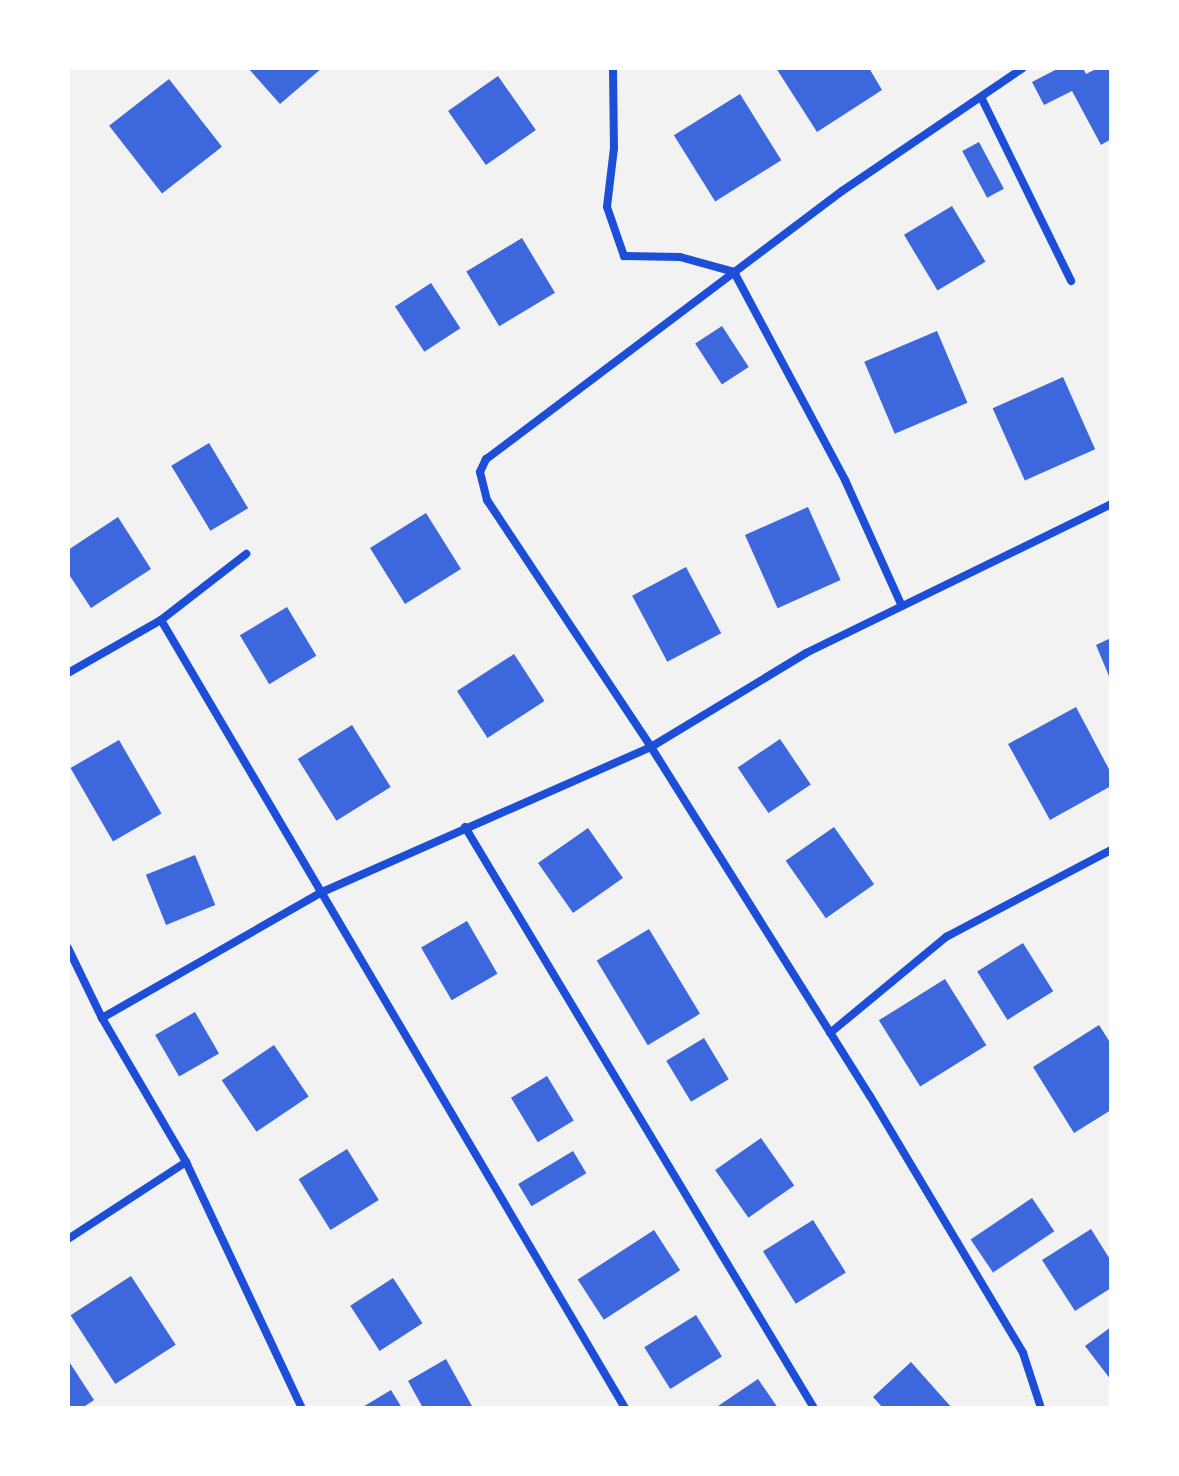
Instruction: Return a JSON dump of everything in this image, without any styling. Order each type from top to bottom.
[{"type":"street","points":[[613,68],[614,148],[607,207],[624,256],[680,257],[734,272],[845,480],[902,606]]},
{"type":"street","points":[[1023,68],[842,191],[486,459],[480,472],[487,500],[651,747],[830,1033],[1023,1353],[1041,1408]]},
{"type":"street","points":[[981,97],[1071,281]]},
{"type":"street","points":[[102,1018],[320,893],[651,747],[806,653],[1111,504]]},
{"type":"street","points":[[68,673],[161,620],[246,554]]},
{"type":"street","points":[[161,620],[625,1408]]},
{"type":"street","points":[[465,827],[814,1408]]},
{"type":"street","points":[[830,1033],[946,937],[1111,850]]},
{"type":"street","points":[[68,948],[102,1018],[186,1162],[302,1408]]},
{"type":"street","points":[[68,1239],[186,1162]]},
{"type":"building","points":[[248,68],[322,68],[280,104]]},
{"type":"building","points":[[776,68],[869,68],[882,90],[817,132]]},
{"type":"building","points":[[1059,68],[1083,68],[1086,74],[1098,68],[1111,68],[1111,139],[1101,145],[1072,91],[1044,105],[1032,82]]},
{"type":"building","points":[[498,76],[536,130],[486,165],[448,111]]},
{"type":"building","points":[[169,79],[222,147],[162,194],[109,126]]},
{"type":"building","points":[[740,94],[781,160],[715,201],[674,135]]},
{"type":"building","points":[[979,142],[1004,189],[987,198],[962,151]]},
{"type":"building","points":[[952,206],[985,262],[937,291],[904,235]]},
{"type":"building","points":[[522,238],[555,293],[499,326],[466,271]]},
{"type":"building","points":[[431,283],[460,328],[424,352],[395,306]]},
{"type":"building","points":[[722,326],[749,367],[722,385],[695,343]]},
{"type":"building","points":[[937,331],[967,403],[895,434],[864,362]]},
{"type":"building","points":[[1063,377],[1095,449],[1025,480],[993,408]]},
{"type":"building","points":[[209,443],[248,508],[210,531],[171,466]]},
{"type":"building","points":[[808,507],[841,580],[778,608],[745,535]]},
{"type":"building","points":[[426,513],[461,569],[405,604],[370,548]]},
{"type":"building","points":[[118,517],[151,569],[91,608],[68,573],[68,550]]},
{"type":"building","points":[[686,567],[721,633],[667,662],[632,596]]},
{"type":"building","points":[[287,607],[316,656],[269,684],[240,635]]},
{"type":"building","points":[[1111,638],[1111,681],[1096,645]]},
{"type":"building","points":[[514,654],[544,701],[487,738],[457,691]]},
{"type":"building","points":[[1076,707],[1111,773],[1111,786],[1050,820],[1008,744]]},
{"type":"building","points":[[352,725],[391,787],[336,821],[298,759]]},
{"type":"building","points":[[780,739],[811,785],[768,813],[738,768]]},
{"type":"building","points":[[119,740],[162,814],[113,842],[71,768]]},
{"type":"building","points":[[834,827],[874,884],[826,918],[786,861]]},
{"type":"building","points":[[588,828],[623,878],[573,913],[538,863]]},
{"type":"building","points":[[195,855],[215,905],[166,925],[146,875]]},
{"type":"building","points":[[467,921],[498,974],[452,1000],[421,948]]},
{"type":"building","points":[[649,929],[700,1014],[648,1045],[597,960]]},
{"type":"building","points":[[1023,943],[1053,991],[1007,1020],[977,972]]},
{"type":"building","points":[[945,979],[986,1045],[920,1086],[879,1020]]},
{"type":"building","points":[[195,1012],[219,1054],[179,1077],[155,1035]]},
{"type":"building","points":[[1099,1025],[1111,1044],[1111,1110],[1074,1133],[1033,1067]]},
{"type":"building","points":[[704,1038],[729,1079],[691,1102],[666,1061]]},
{"type":"building","points":[[274,1045],[309,1096],[256,1132],[222,1080]]},
{"type":"building","points":[[547,1076],[574,1121],[538,1142],[511,1098]]},
{"type":"building","points":[[761,1138],[794,1186],[748,1218],[715,1170]]},
{"type":"building","points":[[347,1149],[379,1200],[330,1230],[299,1179]]},
{"type":"building","points":[[573,1151],[586,1173],[532,1206],[518,1184]]},
{"type":"building","points":[[1032,1198],[1054,1231],[993,1273],[971,1239]]},
{"type":"building","points":[[813,1220],[846,1273],[796,1304],[763,1251]]},
{"type":"building","points":[[1091,1229],[1111,1261],[1111,1288],[1075,1311],[1042,1260]]},
{"type":"building","points":[[654,1230],[680,1270],[604,1320],[578,1280]]},
{"type":"building","points":[[131,1276],[176,1345],[115,1384],[71,1315]]},
{"type":"building","points":[[393,1278],[422,1323],[380,1351],[350,1306]]},
{"type":"building","points":[[696,1315],[722,1357],[670,1389],[644,1347]]},
{"type":"building","points":[[1111,1327],[1111,1380],[1085,1346]]},
{"type":"building","points":[[446,1359],[473,1408],[423,1408],[408,1381]]},
{"type":"building","points":[[68,1360],[94,1400],[82,1408],[68,1408]]},
{"type":"building","points":[[911,1362],[952,1408],[883,1408],[873,1397]]},
{"type":"building","points":[[758,1379],[778,1408],[715,1408]]},
{"type":"building","points":[[391,1390],[402,1408],[361,1408]]}]
